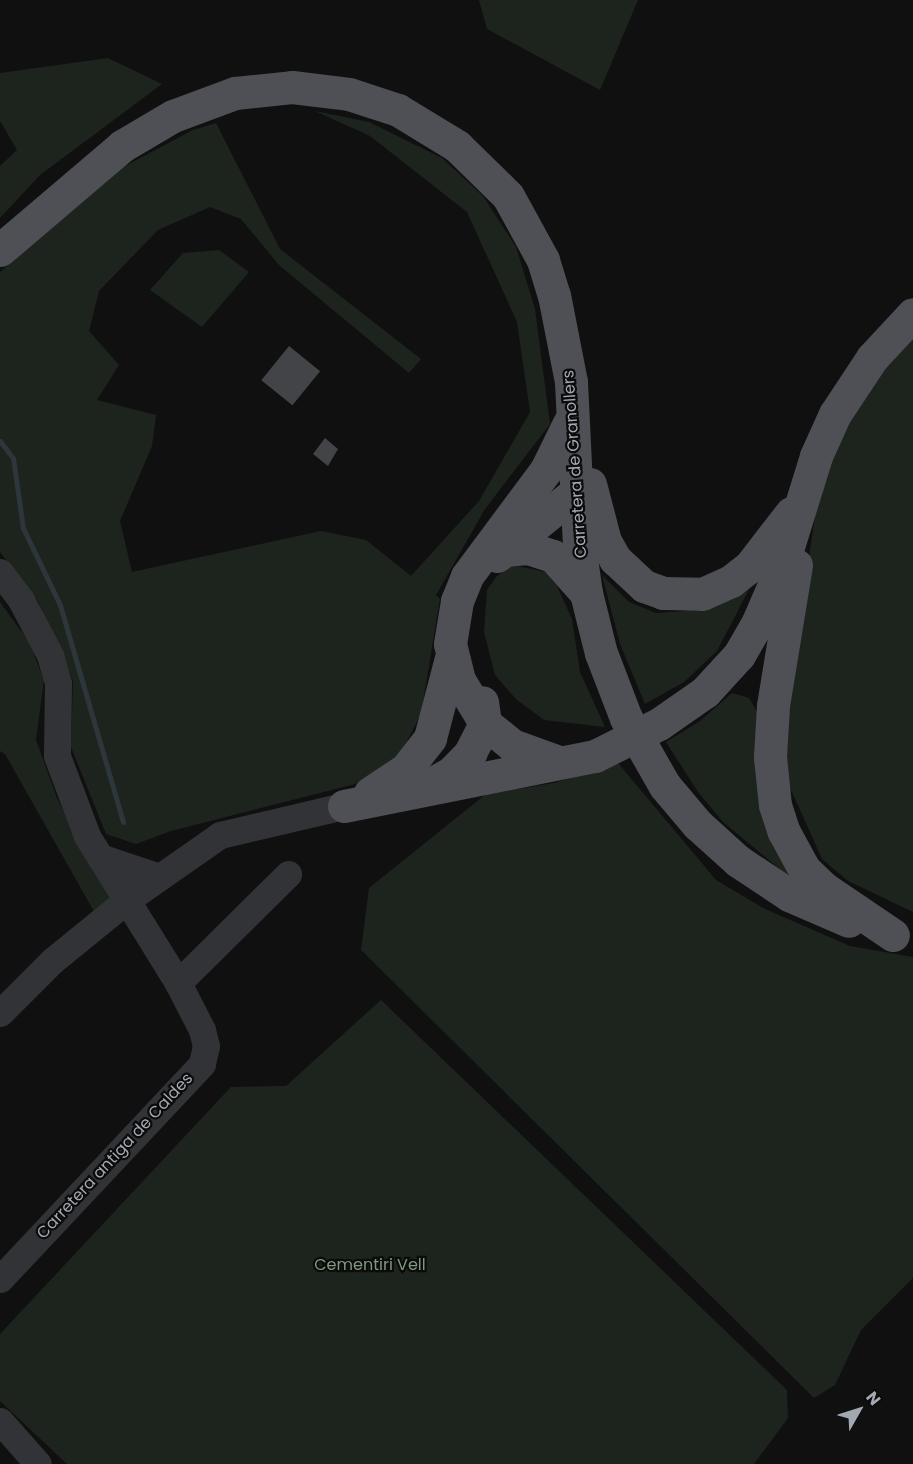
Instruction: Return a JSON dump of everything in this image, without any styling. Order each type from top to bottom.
[{"type":"main road","name":"Carretera de Granollers","points":[[0,250],[91,168],[173,116],[216,98],[264,89],[292,87],[349,94],[420,121],[458,146],[508,196],[543,260],[554,295],[564,331],[574,410],[576,492],[586,594],[601,653],[625,730],[665,786],[714,841],[765,880],[818,910],[903,936]]},
{"type":"main road","points":[[421,772],[561,752],[685,707],[726,671],[757,624],[782,566],[816,456],[848,392],[885,341],[913,314]]},
{"type":"main road","points":[[574,410],[605,542],[629,575],[663,593],[702,594],[732,581],[750,566],[802,502]]},
{"type":"main road","points":[[561,752],[518,723],[493,698],[474,657],[451,631],[467,576],[546,470],[574,410]]},
{"type":"main road","points":[[421,772],[461,645],[477,581],[492,560],[576,492]]},
{"type":"main road","points":[[802,502],[795,571],[773,706],[772,789],[784,832],[796,858],[825,889],[903,936]]},
{"type":"main road","points":[[505,550],[528,548],[554,556],[586,594]]},
{"type":"main road","points":[[344,806],[421,772],[461,764],[485,723],[484,706],[461,645]]},
{"type":"main road","points":[[726,671],[754,682],[773,706]]},
{"type":"main road","points":[[485,723],[505,726],[561,752]]},
{"type":"street","name":"Carretera antiga de Caldes","points":[[0,572],[21,600],[50,655],[58,683],[57,756],[87,836],[178,983],[202,1030],[206,1046],[202,1064],[0,1279]]},
{"type":"street","points":[[0,1013],[52,961],[127,900],[220,834],[344,806]]},
{"type":"street","points":[[100,857],[159,877]]},
{"type":"street","points":[[178,983],[288,874]]},
{"type":"street","points":[[0,1421],[38,1464]]},
{"type":"green space","points":[[479,0],[638,0],[600,90],[487,29]]},
{"type":"green space","points":[[108,58],[162,84],[40,175],[0,218],[0,166],[17,150],[0,121],[0,73]]},
{"type":"green space","points":[[315,111],[369,122],[442,158],[483,196],[516,247],[535,309],[550,424],[485,509],[436,595],[440,599],[421,714],[403,749],[383,770],[355,784],[171,831],[136,844],[106,834],[71,747],[73,681],[38,601],[0,552],[0,272],[125,166],[193,130],[216,123],[280,249],[421,359],[409,373],[279,265],[241,219],[210,207],[158,230],[99,291],[89,331],[119,365],[97,400],[156,415],[152,446],[120,521],[132,572],[321,531],[366,540],[411,576],[479,501],[530,412],[517,322],[467,212],[370,136]]},
{"type":"green space","points":[[219,250],[249,272],[202,327],[150,290],[183,253]]},
{"type":"green space","points":[[913,336],[913,912],[848,881],[822,859],[788,783],[782,734],[817,504],[829,461],[859,402],[887,362]]},
{"type":"green space","points":[[513,565],[545,572],[557,586],[572,619],[580,672],[605,727],[544,720],[516,699],[495,675],[484,632],[487,590],[497,576]]},
{"type":"green space","points":[[757,574],[717,651],[684,682],[645,704],[620,644],[602,575],[629,602],[656,613],[685,611],[725,600]]},
{"type":"green space","points":[[0,602],[29,642],[44,680],[36,740],[57,798],[92,865],[114,896],[96,915],[5,754],[0,751]]},
{"type":"green space","points":[[732,693],[749,698],[758,713],[774,845],[793,880],[723,822],[698,792],[666,742],[700,721]]},
{"type":"green space","points":[[618,763],[716,880],[765,909],[850,946],[913,957],[913,1278],[861,1330],[835,1385],[814,1398],[361,950],[369,888],[486,794],[554,783]]},
{"type":"green space","name":"Cementiri Vell","points":[[381,1000],[787,1390],[788,1418],[754,1464],[67,1464],[0,1401],[0,1334],[231,1087],[286,1086]]},
{"type":"building","points":[[289,346],[320,371],[292,405],[261,380]]},
{"type":"building","points":[[325,438],[338,449],[328,466],[313,454]]},
{"type":"waterway","points":[[0,441],[13,458],[23,528],[60,605],[123,822]]}]
